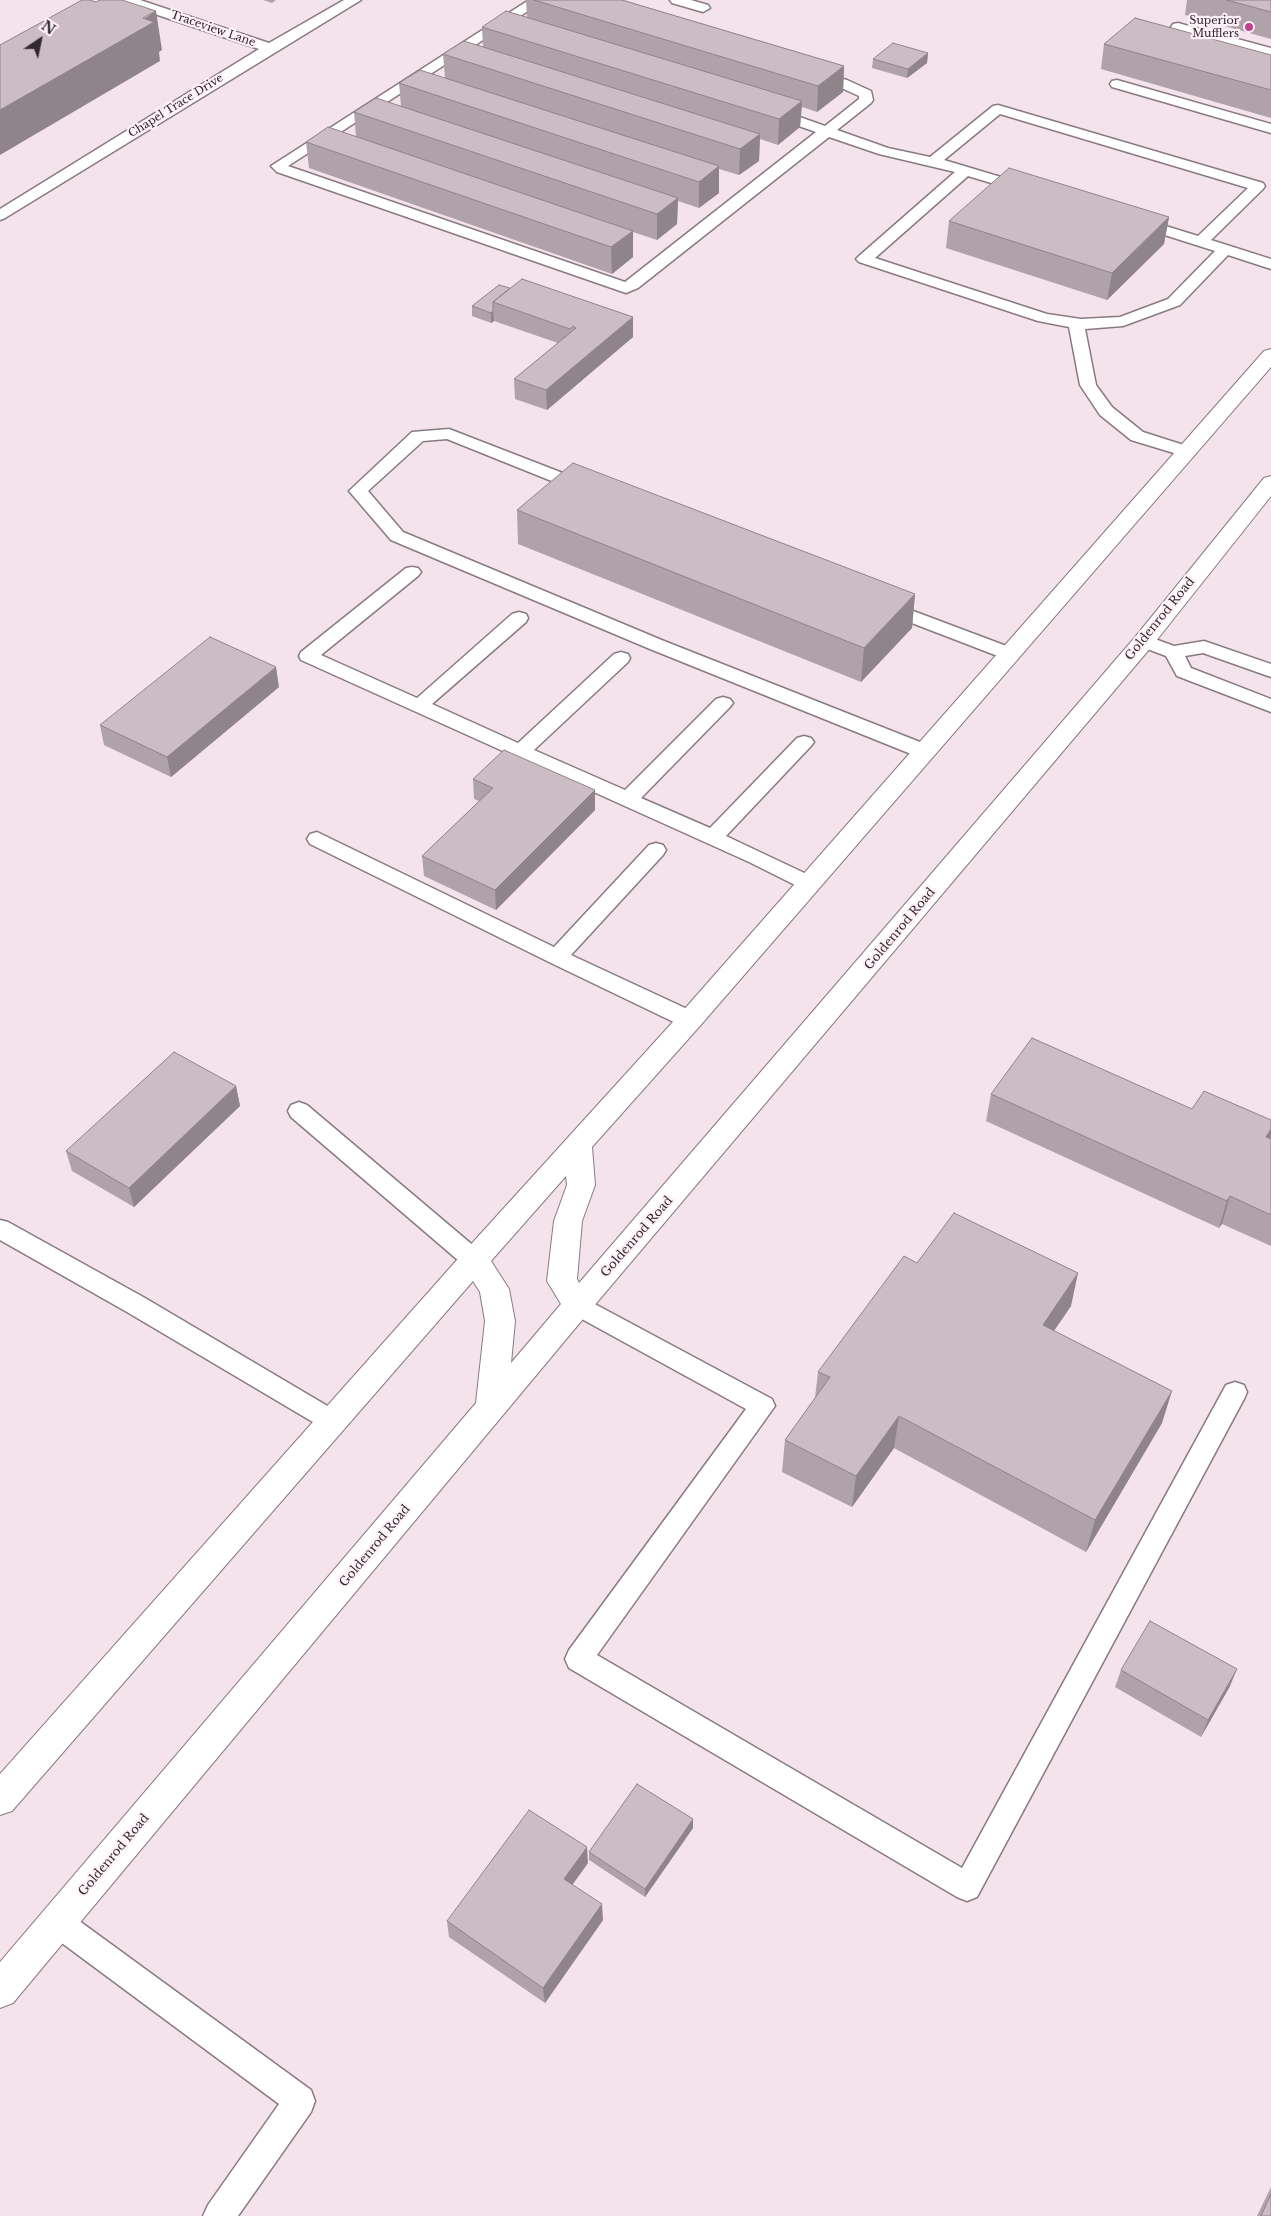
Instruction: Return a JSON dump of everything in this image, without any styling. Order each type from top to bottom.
[{"type":"main road","points":[[0,1799],[474,1260],[690,1020],[923,751],[1271,355]]},
{"type":"main road","name":"Goldenrod Road","points":[[0,1990],[578,1305],[1144,641],[1271,482]]},
{"type":"main road","points":[[578,1146],[581,1185],[568,1220],[562,1281],[578,1305]]},
{"type":"main road","points":[[474,1260],[494,1289],[500,1321],[491,1410]]},
{"type":"lane","name":"Traceview Lane","points":[[127,0],[270,48]]},
{"type":"lane","name":"Chapel Trace Drive","points":[[0,215],[270,48],[354,0]]},
{"type":"lane","points":[[538,0],[278,166],[626,288],[632,286],[866,100],[866,94],[842,83],[804,72]]},
{"type":"lane","points":[[677,0],[702,8]]},
{"type":"lane","points":[[497,26],[512,31]]},
{"type":"lane","points":[[1178,27],[1271,52]]},
{"type":"lane","points":[[1117,84],[1271,129]]},
{"type":"lane","points":[[762,108],[884,151],[966,170],[1041,193]]},
{"type":"lane","points":[[933,162],[998,109],[1258,186],[1201,241]]},
{"type":"lane","points":[[966,170],[864,259],[1044,318],[1104,324],[1123,321],[1174,302],[1226,249]]},
{"type":"lane","points":[[1126,218],[1271,264]]},
{"type":"lane","points":[[1076,322],[1088,385],[1106,411],[1137,436],[1187,452]]},
{"type":"lane","points":[[597,492],[449,434],[418,436],[358,491],[397,536],[657,645],[923,751]]},
{"type":"lane","points":[[412,572],[308,656],[808,883]]},
{"type":"lane","points":[[865,599],[1010,654]]},
{"type":"lane","points":[[420,706],[519,618]]},
{"type":"lane","points":[[1144,641],[1172,652],[1204,647],[1271,670]]},
{"type":"lane","points":[[1172,652],[1184,672],[1271,706]]},
{"type":"lane","points":[[520,752],[621,658]]},
{"type":"lane","points":[[627,800],[723,703]]},
{"type":"lane","points":[[712,838],[804,742]]},
{"type":"lane","points":[[316,839],[690,1020]]},
{"type":"lane","points":[[557,957],[656,850]]},
{"type":"lane","points":[[299,1112],[474,1260]]},
{"type":"lane","points":[[0,1229],[136,1305],[332,1421]]},
{"type":"lane","points":[[578,1305],[763,1406],[579,1659],[967,1887],[1235,1392]]},
{"type":"lane","points":[[57,1922],[300,2100],[219,2216]]},
{"type":"building","points":[[82,0],[96,2],[100,0],[122,0],[156,11],[143,18],[154,22],[0,110],[0,45]]},
{"type":"building","points":[[534,0],[622,0],[844,66],[818,86]]},
{"type":"building","points":[[1227,0],[1271,0],[1271,12]]},
{"type":"building","points":[[506,11],[802,101],[779,119],[482,27]]},
{"type":"building","points":[[1135,18],[1271,55],[1271,90],[1104,44]]},
{"type":"building","points":[[464,41],[760,134],[740,149],[443,54]]},
{"type":"building","points":[[893,43],[928,53],[908,69],[873,59]]},
{"type":"building","points":[[420,70],[719,166],[699,182],[399,83]]},
{"type":"building","points":[[376,98],[678,198],[657,214],[354,112]]},
{"type":"building","points":[[328,127],[633,231],[611,247],[306,142]]},
{"type":"building","points":[[1009,168],[1169,217],[1112,273],[949,221]]},
{"type":"building","points":[[522,279],[633,317],[546,390],[514,379],[576,328],[573,326],[570,329],[493,302]]},
{"type":"building","points":[[499,285],[510,288],[493,302],[493,311],[491,313],[472,306]]},
{"type":"building","points":[[573,463],[915,594],[864,648],[517,510]]},
{"type":"building","points":[[210,637],[276,667],[167,757],[100,725]]},
{"type":"building","points":[[504,750],[595,790],[495,890],[422,856],[493,788],[473,779]]},
{"type":"building","points":[[1032,1038],[1192,1109],[1204,1091],[1271,1120],[1271,1129],[1266,1137],[1271,1139],[1271,1215],[1230,1196],[1227,1201],[991,1094]]},
{"type":"building","points":[[174,1052],[236,1086],[129,1188],[66,1151]]},
{"type":"building","points":[[954,1213],[1078,1273],[1043,1325],[1172,1391],[1095,1520],[899,1416],[856,1476],[785,1440],[830,1377],[818,1372],[904,1256],[917,1263]]},
{"type":"building","points":[[1150,1621],[1237,1669],[1208,1720],[1121,1670]]},
{"type":"building","points":[[637,1784],[693,1819],[645,1889],[589,1852]]},
{"type":"building","points":[[529,1810],[587,1847],[564,1879],[602,1904],[543,1988],[447,1921]]},
{"type":"building","points":[[1271,2194],[1271,2216],[1261,2216]]},
{"type":"place","name":"Superior Mufflers","points":[[1249,27]]}]
